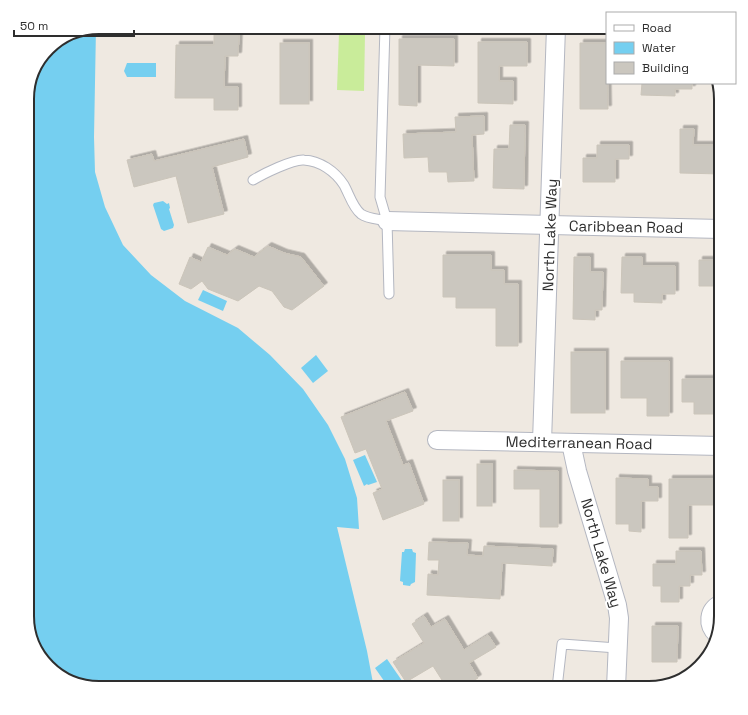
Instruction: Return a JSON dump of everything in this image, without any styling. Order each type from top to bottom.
[{"type":"street","name":"North Lake Way","points":[[542,442],[556,34]]},
{"type":"street","name":"Caribbean Road","points":[[388,221],[714,229]]},
{"type":"street","name":"Mediterranean Road","points":[[437,440],[714,446]]},
{"type":"street","name":"North Lake Way","points":[[572,443],[577,471],[617,604],[619,618],[616,681]]},
{"type":"street","points":[[713,629],[710,618],[714,608]]},
{"type":"lane","points":[[385,34],[380,197],[388,221],[389,294]]},
{"type":"lane","points":[[253,180],[269,170],[302,160],[315,163],[331,170],[343,185],[359,213],[365,217],[388,221]]},
{"type":"lane","points":[[558,681],[562,644],[618,648]]},
{"type":"green space","points":[[339,34],[365,34],[364,91],[337,90]]},
{"type":"water","points":[[96,34],[94,137],[95,172],[105,207],[123,245],[151,275],[185,301],[238,328],[270,355],[303,389],[328,425],[345,459],[357,498],[359,529],[337,527],[367,651],[373,681],[99,681],[86,680],[63,670],[53,662],[41,645],[36,633],[34,621],[34,94],[36,82],[47,59],[56,50],[74,39],[86,35]]},
{"type":"water","points":[[127,63],[156,63],[156,77],[127,77],[124,71]]},
{"type":"water","points":[[163,201],[167,204],[169,203],[169,209],[174,225],[173,228],[164,231],[161,229],[153,205],[154,203]]},
{"type":"water","points":[[203,290],[227,301],[223,311],[198,300]]},
{"type":"water","points":[[316,355],[328,371],[313,383],[301,368]]},
{"type":"water","points":[[365,455],[377,482],[364,486],[353,460]]},
{"type":"water","points":[[405,549],[412,549],[413,552],[416,553],[415,582],[410,586],[403,585],[403,582],[400,581],[402,552],[404,552]]},
{"type":"water","points":[[387,659],[402,681],[384,681],[375,668]]},
{"type":"building","points":[[214,35],[239,35],[238,56],[225,56],[224,87],[238,87],[238,110],[214,110],[214,98],[175,98],[176,45],[214,45]]},
{"type":"building","points":[[399,39],[454,39],[454,66],[417,65],[417,106],[399,105]]},
{"type":"building","points":[[478,42],[527,42],[527,66],[499,66],[499,81],[513,81],[513,104],[478,103]]},
{"type":"building","points":[[280,43],[309,43],[309,104],[280,104]]},
{"type":"building","points":[[580,43],[606,43],[606,84],[608,84],[608,109],[580,109]]},
{"type":"building","points":[[642,84],[692,84],[692,89],[675,89],[675,96],[641,95]]},
{"type":"building","points":[[484,116],[484,134],[472,135],[474,181],[448,182],[447,172],[429,172],[428,157],[404,158],[403,134],[456,132],[455,117]]},
{"type":"building","points":[[510,125],[525,125],[524,189],[493,188],[494,149],[509,149]]},
{"type":"building","points":[[680,129],[694,129],[693,145],[714,145],[714,174],[680,173]]},
{"type":"building","points":[[244,139],[248,157],[212,167],[224,214],[188,223],[176,176],[134,187],[127,160],[152,154],[154,161]]},
{"type":"building","points":[[597,145],[629,145],[629,159],[615,159],[615,182],[583,182],[583,158],[597,158]]},
{"type":"building","points":[[268,246],[284,253],[301,257],[324,286],[292,310],[284,307],[272,291],[259,286],[238,301],[208,289],[202,281],[191,289],[179,284],[190,257],[201,262],[208,247],[227,255],[235,249],[254,257]]},
{"type":"building","points":[[443,255],[491,255],[491,270],[504,270],[504,284],[518,284],[518,346],[496,346],[496,308],[456,308],[456,297],[443,297]]},
{"type":"building","points":[[574,257],[590,257],[590,272],[603,272],[602,310],[595,310],[595,320],[573,319]]},
{"type":"building","points":[[622,257],[642,257],[642,266],[675,266],[675,294],[662,294],[662,303],[634,302],[634,293],[621,293]]},
{"type":"building","points":[[699,260],[714,260],[714,286],[699,286]]},
{"type":"building","points":[[571,352],[605,352],[605,413],[571,413]]},
{"type":"building","points":[[621,361],[669,361],[669,416],[647,416],[647,398],[621,398]]},
{"type":"building","points":[[682,379],[714,379],[714,414],[694,414],[694,402],[682,402]]},
{"type":"building","points":[[405,392],[413,411],[386,421],[403,465],[409,463],[424,504],[383,520],[373,493],[382,489],[366,449],[355,453],[341,417]]},
{"type":"building","points":[[477,464],[492,464],[492,506],[477,506]]},
{"type":"building","points":[[514,470],[558,471],[558,527],[540,527],[540,489],[514,489]]},
{"type":"building","points":[[616,478],[648,479],[648,487],[658,487],[658,501],[641,501],[641,532],[629,531],[629,524],[616,524]]},
{"type":"building","points":[[669,479],[713,479],[713,505],[688,505],[688,538],[669,538]]},
{"type":"building","points":[[443,480],[459,480],[459,521],[443,521]]},
{"type":"building","points":[[429,542],[468,543],[467,555],[483,556],[484,546],[553,549],[552,566],[502,563],[500,599],[427,595],[428,574],[438,575],[439,560],[428,560]]},
{"type":"building","points":[[676,551],[701,551],[702,575],[690,575],[690,586],[679,586],[679,602],[661,602],[661,586],[653,586],[653,564],[676,564]]},
{"type":"building","points":[[424,616],[431,627],[445,619],[464,650],[488,635],[496,647],[469,663],[478,678],[473,681],[443,681],[433,666],[405,681],[393,662],[424,643],[412,624]]},
{"type":"building","points":[[652,626],[678,626],[677,662],[652,662]]}]
